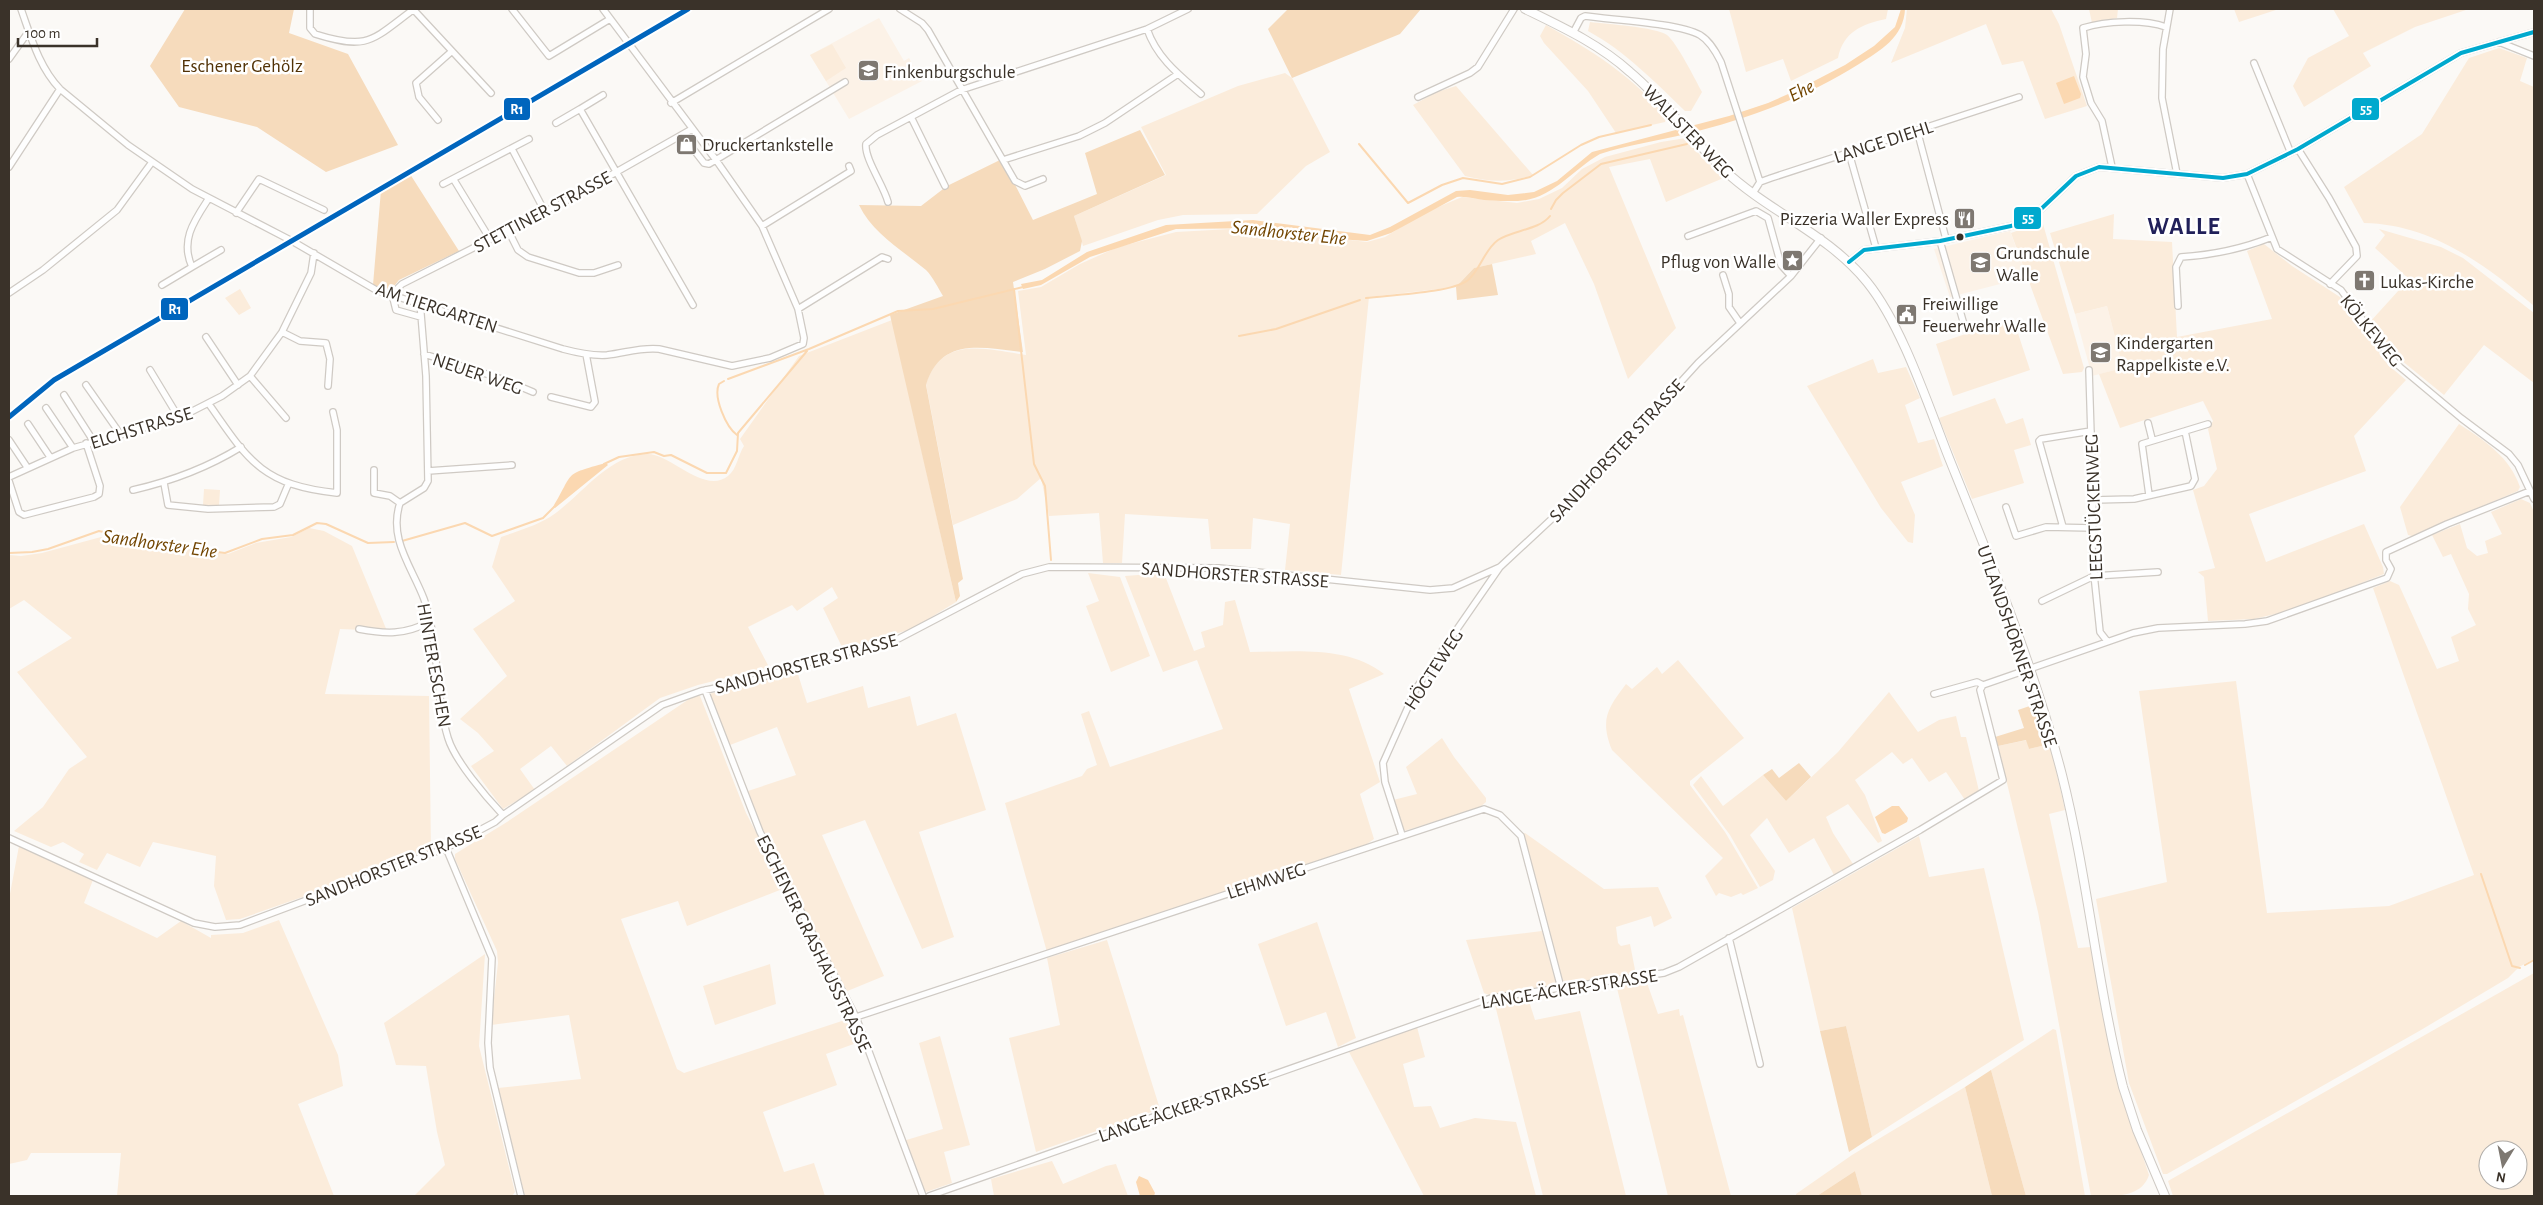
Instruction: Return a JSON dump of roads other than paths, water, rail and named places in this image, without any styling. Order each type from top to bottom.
[{"type":"street","name":"AM TIERGARTEN","points":[[21,9],[42,65],[60,89],[152,162],[209,198],[314,253],[376,290],[420,302],[563,349],[586,354],[607,355],[648,348],[732,366],[770,358],[803,344],[804,338],[798,309]]},
{"type":"street","points":[[310,9],[310,28],[315,34],[360,43],[371,40],[413,9],[492,93]]},
{"type":"street","points":[[512,9],[549,56],[610,19]]},
{"type":"street","points":[[603,9],[671,103],[716,160],[762,226],[798,309],[882,257],[888,259]]},
{"type":"street","points":[[671,103],[829,9]]},
{"type":"street","points":[[900,9],[926,26],[961,90],[1015,181],[1025,186],[1043,179]]},
{"type":"street","points":[[888,202],[866,148],[866,144],[877,135],[961,90],[1147,29],[1178,16],[1188,9]]},
{"type":"street","points":[[1418,97],[1470,73],[1478,66],[1514,9]]},
{"type":"street","name":"WALLSTER WEG","points":[[1525,9],[1573,33],[1610,55],[1630,71],[1727,172],[1753,194],[1821,238],[1849,262]]},
{"type":"street","points":[[2170,9],[2163,49],[2162,98],[2176,174]]},
{"type":"street","points":[[1573,33],[1581,18],[1585,16],[1692,31],[1707,40],[1717,53],[1760,182],[1753,194]]},
{"type":"street","points":[[2112,167],[2102,121],[2091,103],[2083,77],[2086,54],[2083,28],[2122,22],[2149,22],[2166,27]]},
{"type":"street","points":[[1147,29],[1152,43],[1161,57],[1201,94]]},
{"type":"street","points":[[9,59],[29,31]]},
{"type":"street","points":[[1849,262],[1864,250],[1940,241],[2011,226],[2025,220],[2044,206],[2076,176],[2099,167],[2223,178],[2247,174],[2298,148],[2461,53],[2534,32]]},
{"type":"street","points":[[2499,42],[2534,56]]},
{"type":"street","points":[[438,120],[419,98],[416,83],[452,52]]},
{"type":"street","points":[[2254,63],[2290,151]]},
{"type":"street","points":[[1003,160],[1079,136],[1105,124],[1178,74]]},
{"type":"street","points":[[684,136],[704,163],[710,164],[845,82]]},
{"type":"street","points":[[9,167],[60,89]]},
{"type":"street","points":[[556,123],[604,95]]},
{"type":"street","name":"LANGE DIEHL","points":[[1760,182],[2019,96]]},
{"type":"street","points":[[580,109],[618,171],[693,305]]},
{"type":"street","points":[[911,117],[945,186]]},
{"type":"street","name":"STETTINER STRASSE","points":[[392,294],[402,284],[545,212],[684,136],[692,129]]},
{"type":"street","points":[[1917,130],[1946,239]]},
{"type":"street","points":[[443,184],[454,180],[529,139]]},
{"type":"street","points":[[2298,148],[2356,247],[2357,256],[2330,284]]},
{"type":"street","points":[[512,149],[545,212]]},
{"type":"street","points":[[1849,153],[1876,248]]},
{"type":"street","points":[[9,293],[57,259],[117,210],[152,162]]},
{"type":"street","points":[[762,226],[850,171],[848,166]]},
{"type":"street","name":"KÖLKEWEG","points":[[2247,174],[2277,250],[2341,290],[2400,367],[2461,418],[2509,454],[2518,465],[2534,499]]},
{"type":"street","points":[[236,213],[259,179],[324,210]]},
{"type":"street","points":[[454,180],[490,239]]},
{"type":"street","points":[[192,267],[188,257],[188,233],[209,198]]},
{"type":"street","points":[[1688,236],[1756,211],[1768,218],[1782,265],[1791,276]]},
{"type":"street","points":[[508,230],[518,250],[528,257],[579,273],[594,273],[618,265]]},
{"type":"street","points":[[2178,306],[2176,267],[2181,257],[2206,256],[2243,249],[2272,237]]},
{"type":"street","name":"SANDHORSTER STRASSE","points":[[9,838],[194,923],[215,927],[240,925],[446,848],[495,822],[662,705],[705,690],[750,682],[813,661],[898,640],[1022,574],[1049,567],[1219,568],[1430,590],[1453,588],[1500,567],[1571,501],[1630,440],[1698,363],[1791,276],[1821,238]]},
{"type":"street","points":[[1940,241],[1963,321]]},
{"type":"street","points":[[162,284],[221,250]]},
{"type":"street","name":"ELCHSTRASSE","points":[[9,477],[27,467],[72,448],[180,418],[209,404],[238,385],[250,376],[282,332],[311,273],[314,253]]},
{"type":"street","name":"UTLANDSHÖRNER STRASSE","points":[[1849,262],[1878,297],[1897,333],[2002,590],[2031,669],[2048,722],[2067,798],[2123,1087],[2137,1130],[2165,1196]]},
{"type":"street","points":[[1723,275],[1729,294],[1729,307],[1740,322]]},
{"type":"street","points":[[392,294],[396,310],[421,317]]},
{"type":"street","points":[[374,470],[374,493],[390,496],[400,503],[424,488],[428,481],[424,354],[420,302]]},
{"type":"street","points":[[282,332],[300,341],[326,343],[330,360],[328,386]]},
{"type":"street","points":[[206,337],[238,385]]},
{"type":"street","name":"NEUER WEG","points":[[424,354],[502,379],[533,392]]},
{"type":"street","points":[[551,397],[591,407],[595,402],[586,354]]},
{"type":"street","points":[[150,370],[180,418]]},
{"type":"street","name":"LEEGSTÜCKENWEG","points":[[2089,370],[2094,576],[2100,632],[2107,642]]},
{"type":"street","points":[[250,376],[286,418]]},
{"type":"street","points":[[86,385],[121,435]]},
{"type":"street","points":[[64,395],[94,442]]},
{"type":"street","points":[[560,405],[570,402]]},
{"type":"street","points":[[209,404],[241,448],[265,472],[288,485],[337,493],[337,430],[333,412]]},
{"type":"street","points":[[46,408],[72,448]]},
{"type":"street","points":[[2148,423],[2152,439]]},
{"type":"street","points":[[28,424],[50,457]]},
{"type":"street","points":[[2149,496],[2143,443],[2208,424]]},
{"type":"street","points":[[2063,527],[2038,443],[2041,439],[2091,431]]},
{"type":"street","points":[[2093,500],[2123,500],[2188,488],[2195,481],[2185,431]]},
{"type":"street","points":[[9,440],[27,467]]},
{"type":"street","points":[[9,481],[19,512],[24,516],[94,497],[99,494],[100,486],[86,444]]},
{"type":"street","points":[[133,490],[164,483],[209,466],[241,448]]},
{"type":"street","points":[[428,471],[512,465]]},
{"type":"street","points":[[164,483],[168,505],[208,509],[274,507],[280,504],[288,485]]},
{"type":"street","points":[[1934,694],[1977,682],[1983,684],[2107,642],[2158,628],[2245,624],[2286,616],[2387,578],[2391,570],[2386,560],[2386,552],[2447,524],[2530,491]]},
{"type":"street","name":"HINTER ESCHEN","points":[[400,503],[395,517],[396,532],[400,546],[425,601],[448,738],[485,795],[503,815]]},
{"type":"street","points":[[2006,507],[2016,536],[2046,527],[2093,528]]},
{"type":"street","name":"HÖGTEWEG","points":[[1402,835],[1385,782],[1384,763],[1417,688],[1500,567]]},
{"type":"street","points":[[2042,601],[2094,576],[2158,572]]},
{"type":"street","points":[[359,629],[391,633],[413,630],[429,622]]},
{"type":"street","name":"LANGE-ÄCKER-STRASSE","points":[[929,1196],[1480,1001],[1507,994],[1664,973],[1920,830],[2003,780],[1980,690],[1983,684]]},
{"type":"street","name":"ESCHENER GRASHAUSSTRASSE","points":[[705,690],[760,832],[856,1017],[924,1196]]},
{"type":"street","name":"LEHMWEG","points":[[856,1017],[1474,811],[1490,810],[1500,815],[1521,836],[1561,988]]},
{"type":"street","points":[[446,848],[492,958],[488,1043],[490,1068],[521,1196]]},
{"type":"street","points":[[1729,938],[1760,1064]]},
{"type":"water","name":"Ehe","points":[[1901,9],[1905,9],[1904,19],[1890,42],[1867,59],[1818,87],[1775,106],[1731,122],[1600,154],[1562,183],[1542,195],[1530,199],[1497,201],[1457,197],[1391,233],[1367,241],[1338,239],[1271,228],[1176,229],[1090,257],[1041,285],[1023,289],[1021,284],[1042,280],[1087,252],[1166,225],[1253,220],[1370,235],[1390,227],[1456,191],[1470,190],[1508,195],[1534,192],[1557,181],[1592,152],[1729,116],[1768,103],[1795,91],[1845,65],[1874,46],[1895,27]]},
{"type":"water","points":[[2074,76],[2081,94],[2080,98],[2064,104],[2056,83]]},
{"type":"water","points":[[606,463],[608,465],[555,508],[553,507],[571,476],[582,470]]},
{"type":"water","points":[[1892,806],[1899,806],[1908,818],[1907,822],[1885,834],[1882,833],[1875,817]]},
{"type":"water","points":[[1139,1176],[1148,1180],[1155,1193],[1154,1196],[1140,1196],[1136,1182]]},
{"type":"waterway","points":[[1359,144],[1408,203],[1442,185],[1463,178],[1502,184],[1530,177],[1581,145],[1599,137],[1651,125]]},
{"type":"waterway","points":[[1551,209],[1563,193],[1601,164],[1687,144]]},
{"type":"waterway","points":[[1366,298],[1435,291],[1460,284],[1472,276],[1489,249],[1498,240],[1533,227],[1550,216]]},
{"type":"waterway","name":"Sandhorster Ehe","points":[[728,379],[809,349],[898,311],[933,309],[1023,287]]},
{"type":"waterway","points":[[1014,289],[1034,464],[1045,486],[1051,560]]},
{"type":"waterway","points":[[1239,336],[1276,329],[1360,300]]},
{"type":"waterway","name":"Sandhorster Ehe","points":[[604,464],[619,457],[654,452],[664,456],[671,455],[707,473],[726,473],[737,451],[738,433],[807,351]]},
{"type":"waterway","name":"Sandhorster Ehe","points":[[724,381],[719,384],[719,404],[725,419],[737,435]]},
{"type":"waterway","name":"Sandhorster Ehe","points":[[402,541],[465,523],[492,536],[543,518],[554,507]]},
{"type":"waterway","name":"Sandhorster Ehe","points":[[9,553],[48,549],[99,531],[163,545],[225,553],[262,539],[293,535],[317,523],[326,524],[368,543],[394,542]]},
{"type":"waterway","points":[[2481,874],[2512,966],[2520,968]]},
{"type":"waterway","points":[[2525,965],[2534,960]]},
{"type":"place","name":"Finkenburgschule","points":[[868,71]]},
{"type":"place","name":"Druckertankstelle","points":[[686,144]]},
{"type":"place","name":"Pizzeria Waller Express","points":[[1965,218]]},
{"type":"place","name":"Pflug von Walle","points":[[1792,261]]},
{"type":"place","name":"Grundschule Walle","points":[[1980,263]]},
{"type":"place","name":"Lukas-Kirche","points":[[2364,281]]},
{"type":"place","name":"Freiwillige Feuerwehr Walle","points":[[1906,314]]},
{"type":"place","name":"Kindergarten Rappelkiste e.V.","points":[[2100,353]]},
{"type":"district","name":"WALLE","points":[[2184,226]]},
{"type":"park label","name":"Eschener Gehölz","points":[[242,65]]}]
